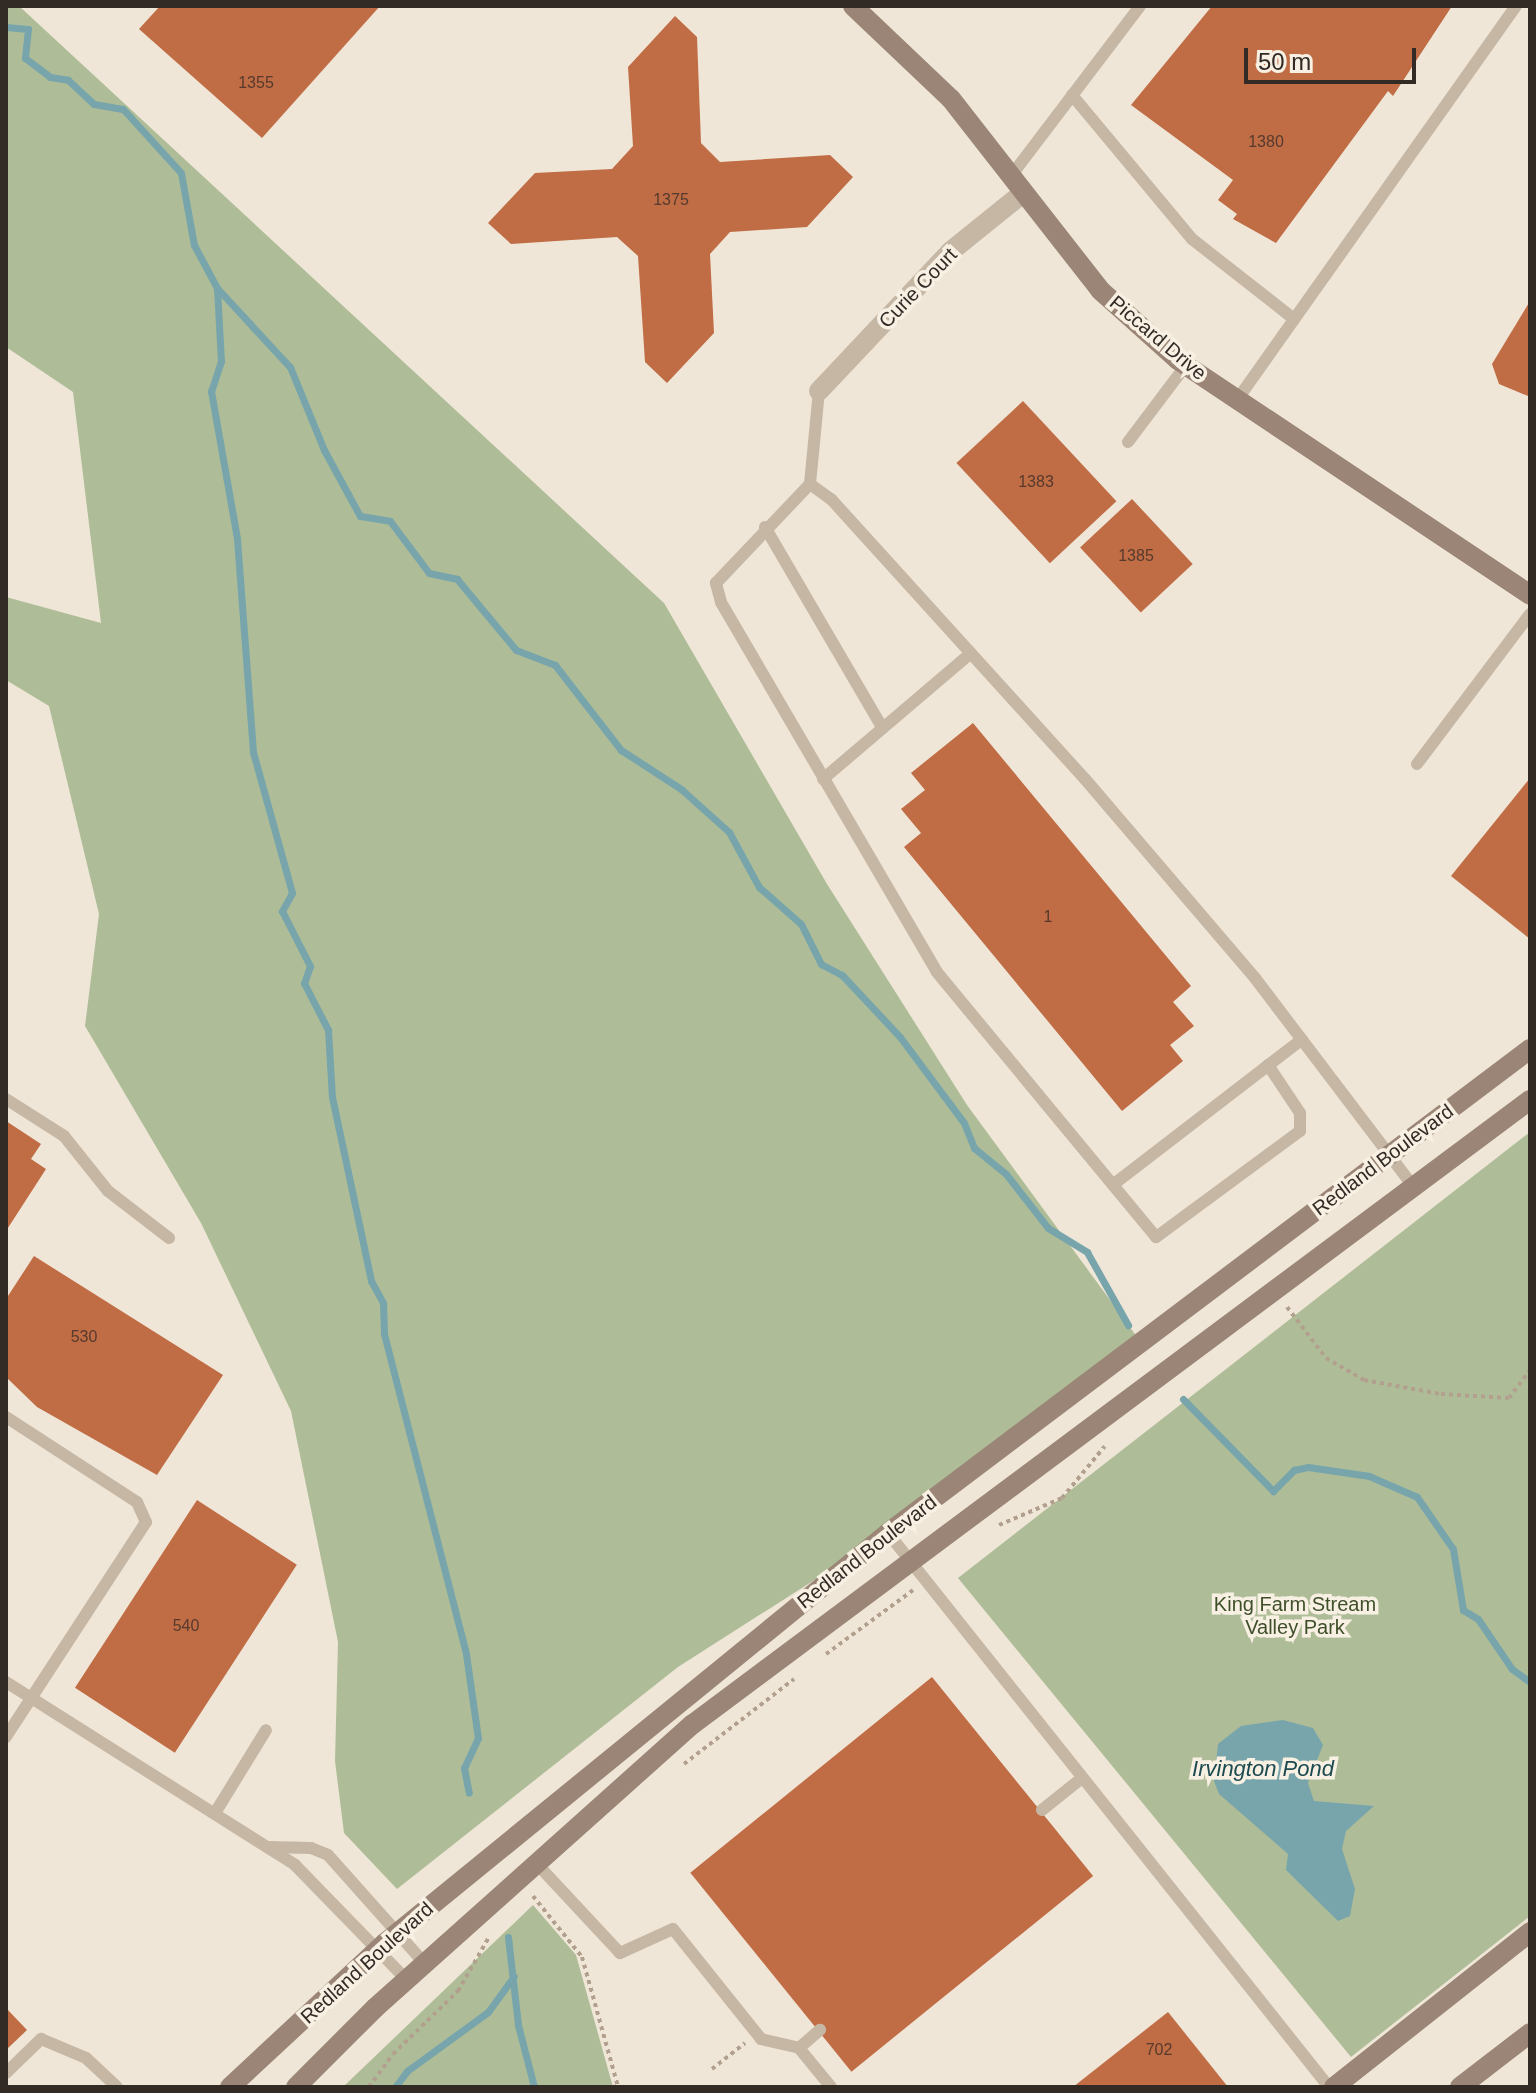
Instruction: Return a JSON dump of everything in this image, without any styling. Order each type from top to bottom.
[{"type":"main road","name":"Piccard Drive","points":[[853,6],[951,99],[1100,290],[1186,365],[1530,595]]},
{"type":"main road","name":"Redland Boulevard","points":[[230,2087],[399,1932],[888,1533],[1530,1049]]},
{"type":"main road","name":"Redland Boulevard","points":[[296,2087],[407,1980],[693,1724],[1530,1100]]},
{"type":"main road","points":[[1332,2087],[1530,1932]]},
{"type":"main road","points":[[1460,2087],[1530,2033]]},
{"type":"street","name":"Curie Court","points":[[819,391],[1017,184]]},
{"type":"lane","points":[[1017,184],[1072,95],[1140,6]]},
{"type":"lane","points":[[1237,400],[1516,6]]},
{"type":"lane","points":[[1072,95],[1192,239],[1294,319]]},
{"type":"lane","points":[[1128,442],[1186,365]]},
{"type":"lane","points":[[819,391],[810,484],[765,527],[716,583],[823,779],[937,972],[1156,1237],[1300,1131],[1300,1113],[1268,1065]]},
{"type":"lane","points":[[810,484],[831,499],[1095,790],[1302,1039],[1413,1186]]},
{"type":"lane","points":[[765,527],[882,727]]},
{"type":"lane","points":[[1417,764],[1530,614]]},
{"type":"lane","points":[[823,779],[971,653]]},
{"type":"lane","points":[[1114,1184],[1302,1039]]},
{"type":"lane","points":[[6,1099],[64,1136],[108,1191],[169,1238]]},
{"type":"lane","points":[[6,1417],[137,1502],[146,1522],[6,1737]]},
{"type":"lane","points":[[888,1533],[1332,2087]]},
{"type":"lane","points":[[6,1682],[269,1847],[319,1883],[407,1980]]},
{"type":"lane","points":[[215,1813],[266,1730]]},
{"type":"lane","points":[[1042,1810],[1082,1778]]},
{"type":"lane","points":[[269,1847],[311,1848],[328,1855],[425,1964]]},
{"type":"lane","points":[[537,1864],[620,1953],[673,1929],[757,2034],[799,2048],[831,2087]]},
{"type":"lane","points":[[799,2048],[820,2030]]},
{"type":"lane","points":[[6,2073],[41,2039],[86,2058],[117,2087]]},
{"type":"path","points":[[1285,1305],[1326,1358],[1364,1380],[1441,1394],[1509,1398],[1530,1370]]},
{"type":"path","points":[[533,1896],[582,1957],[618,2087]]},
{"type":"path","points":[[712,2069],[757,2034]]},
{"type":"green space","points":[[6,6],[19,6],[664,603],[827,884],[967,1105],[1143,1345],[888,1533],[678,1667],[397,1889],[344,1833],[335,1761],[338,1642],[291,1411],[201,1223],[85,1026],[99,914],[49,706],[6,680],[6,597],[101,623],[73,392],[6,347]]},
{"type":"green space","name":"King Farm Stream Valley Park","points":[[1530,1132],[1530,1916],[1351,2057],[958,1578]]},
{"type":"green space","points":[[533,1905],[576,1955],[613,2087],[343,2087]]},
{"type":"water","name":"Irvington Pond","points":[[1283,1720],[1313,1728],[1323,1745],[1308,1783],[1314,1801],[1374,1806],[1346,1831],[1342,1849],[1355,1889],[1350,1916],[1338,1921],[1286,1870],[1288,1854],[1219,1794],[1214,1781],[1218,1744],[1241,1726]]},
{"type":"building","points":[[160,6],[380,6],[262,138],[139,29]]},
{"type":"building","points":[[1212,6],[1452,6],[1393,96],[1388,91],[1276,243],[1233,219],[1237,214],[1218,200],[1233,180],[1131,105]]},
{"type":"building","points":[[675,16],[697,37],[701,143],[720,162],[830,155],[853,177],[807,227],[730,232],[710,254],[714,333],[667,383],[645,362],[638,256],[617,237],[511,244],[488,223],[535,173],[612,169],[633,146],[628,67]]},
{"type":"building","points":[[1530,301],[1528,396],[1499,384],[1492,364]]},
{"type":"building","points":[[1023,401],[1116,501],[1050,563],[956,463]]},
{"type":"building","points":[[1132,499],[1193,564],[1141,613],[1080,547]]},
{"type":"building","points":[[973,723],[1191,986],[1173,1002],[1194,1026],[1170,1045],[1183,1061],[1122,1111],[904,847],[921,833],[901,809],[925,790],[911,773]]},
{"type":"building","points":[[1530,778],[1530,939],[1451,876]]},
{"type":"building","points":[[6,1121],[41,1144],[31,1159],[46,1169],[6,1231]]},
{"type":"building","points":[[34,1256],[223,1375],[157,1475],[37,1407],[6,1377],[6,1299]]},
{"type":"building","points":[[197,1500],[297,1565],[175,1753],[75,1688]]},
{"type":"building","points":[[932,1677],[1093,1876],[851,2072],[690,1873]]},
{"type":"building","points":[[6,2008],[27,2030],[6,2050]]},
{"type":"building","points":[[1168,2012],[1228,2087],[1073,2087]]},
{"type":"waterway","points":[[6,27],[28,29],[25,58],[50,77],[68,80],[94,104],[123,109],[181,173],[194,245],[217,288],[290,367],[324,450],[360,516],[390,521],[429,573],[457,579],[516,650],[555,665],[621,750],[681,789],[729,832],[759,887],[801,924],[821,964],[842,975],[900,1037],[964,1123],[974,1148],[1006,1174],[1048,1228],[1087,1252],[1128,1325]]},
{"type":"waterway","points":[[217,288],[221,361],[211,391],[237,539],[253,752],[292,893],[282,911],[310,966],[304,983],[328,1030],[332,1097],[371,1281],[383,1303],[384,1334],[466,1654],[478,1738],[464,1768],[469,1793]]},
{"type":"waterway","points":[[1183,1399],[1273,1491],[1294,1470],[1308,1467],[1369,1476],[1417,1497],[1453,1549],[1463,1610],[1478,1619],[1512,1669],[1530,1682]]},
{"type":"waterway","points":[[508,1937],[518,2025],[534,2087]]},
{"type":"waterway","points":[[395,2087],[407,2071],[488,2012],[514,1976]]}]
